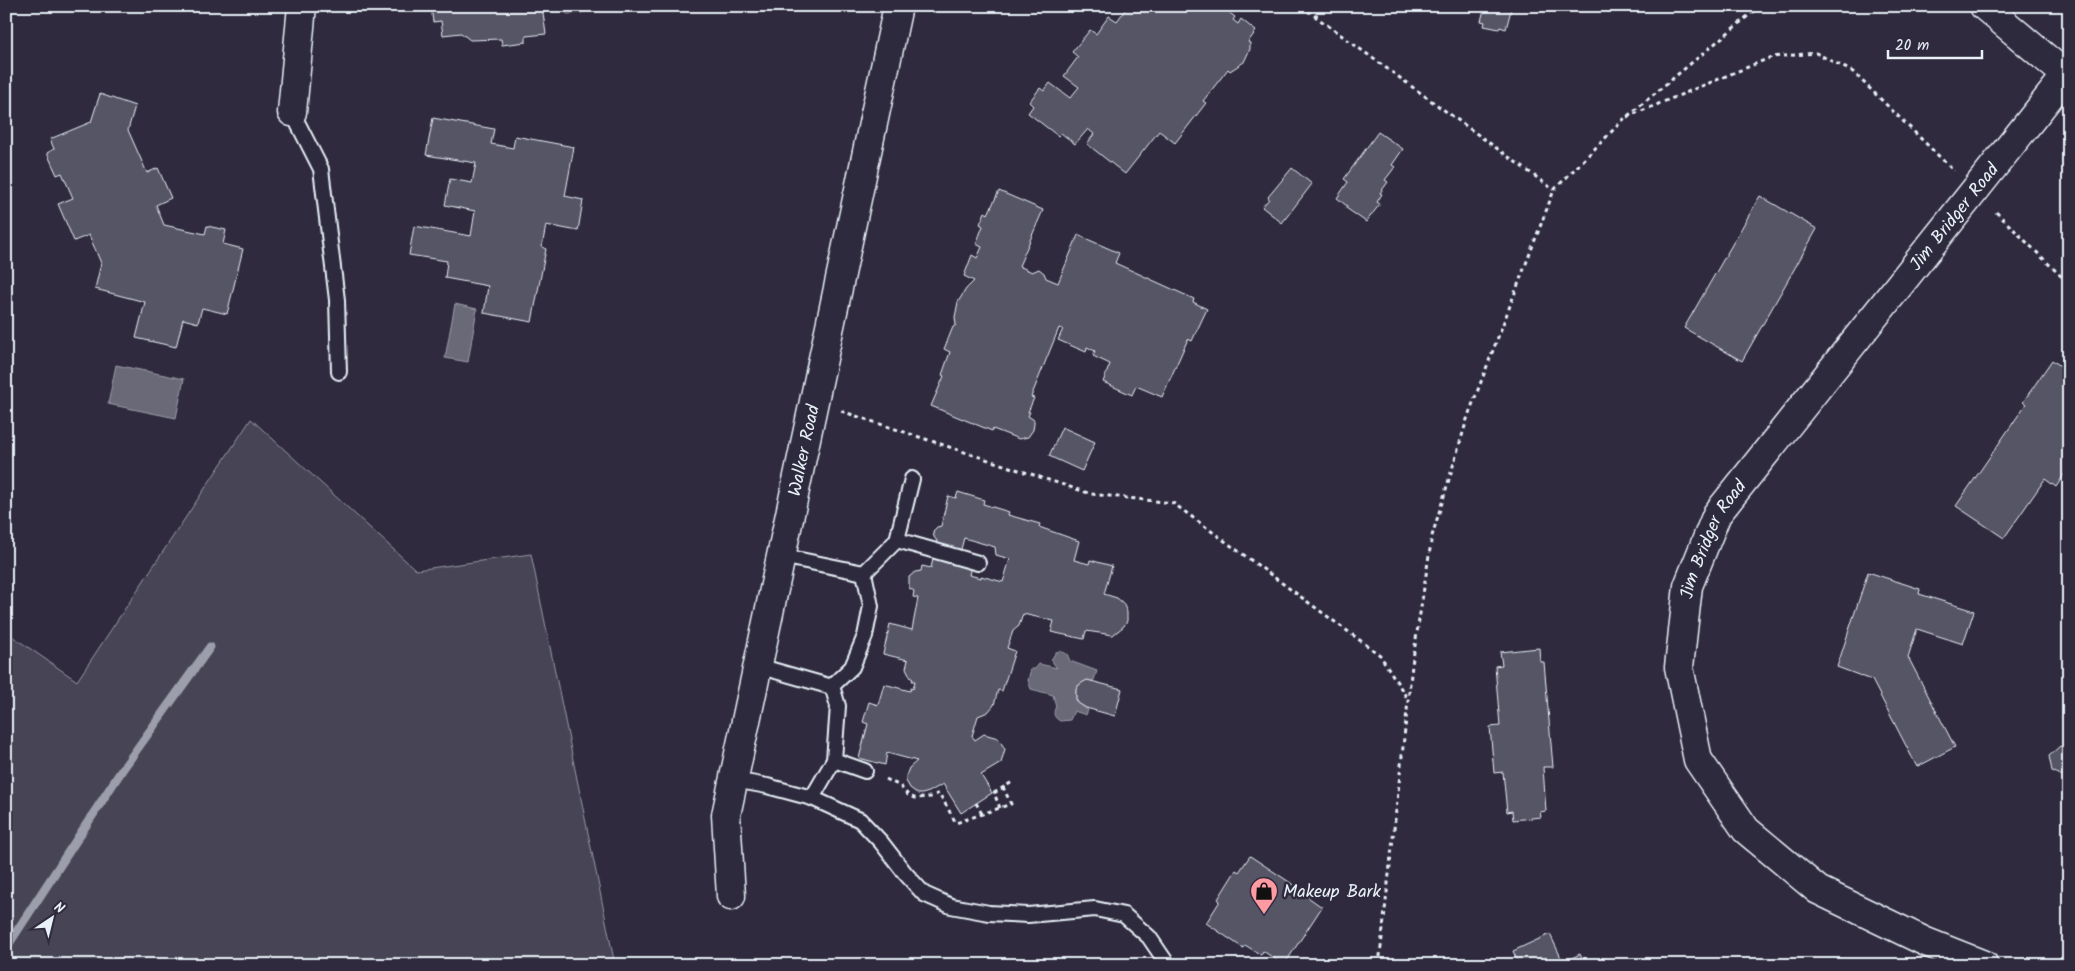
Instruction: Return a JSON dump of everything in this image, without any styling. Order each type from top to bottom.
[{"type":"street","points":[[292,112],[302,6]]},
{"type":"street","name":"Walker Road","points":[[731,896],[726,815],[898,6]]},
{"type":"street","points":[[1984,6],[2067,74]]},
{"type":"street","name":"Jim Bridger Road","points":[[1984,965],[1926,942],[1818,890],[1746,830],[1698,760],[1679,667],[1688,586],[1717,514],[2067,74]]},
{"type":"lane","points":[[292,112],[321,169],[337,300],[339,372]]},
{"type":"lane","points":[[864,573],[897,540],[912,480]]},
{"type":"lane","points":[[897,540],[978,563]]},
{"type":"lane","points":[[781,556],[864,573]]},
{"type":"lane","points":[[832,687],[852,667],[865,636],[871,606],[864,573]]},
{"type":"lane","points":[[758,666],[832,687]]},
{"type":"lane","points":[[812,798],[834,760],[838,706],[832,687]]},
{"type":"lane","points":[[834,760],[865,771]]},
{"type":"lane","points":[[734,780],[812,798],[860,820],[882,842],[905,874],[924,894],[951,906],[989,913],[1028,915],[1095,909],[1124,915],[1150,937],[1168,965]]},
{"type":"path","points":[[1301,6],[1554,190]]},
{"type":"path","points":[[1315,16],[1322,6]]},
{"type":"path","points":[[1379,965],[1408,699],[1432,536],[1468,416],[1554,190],[1624,119],[1760,6]]},
{"type":"path","points":[[1624,119],[1772,57],[1816,53],[1853,72],[2069,284]]},
{"type":"path","points":[[814,402],[1091,494],[1174,503],[1380,655],[1408,699]]},
{"type":"path","points":[[865,771],[900,786],[908,795],[914,798],[931,797],[939,793],[956,823],[1011,804],[1003,787]]},
{"type":"path","points":[[1000,808],[994,792],[1014,781]]},
{"type":"path","points":[[976,803],[982,814]]},
{"type":"shaded area","points":[[251,419],[416,570],[531,554],[615,965],[6,965],[6,632],[77,681]]},
{"type":"water","points":[[558,6],[586,7],[582,13],[567,14]]},
{"type":"water","points":[[455,304],[477,309],[468,362],[445,358]]},
{"type":"water","points":[[116,365],[184,379],[176,418],[108,404]]},
{"type":"water","points":[[1060,651],[1067,654],[1070,661],[1097,671],[1094,680],[1078,685],[1077,689],[1077,699],[1088,710],[1086,715],[1074,711],[1070,720],[1060,721],[1054,715],[1056,706],[1053,695],[1031,689],[1028,680],[1031,669],[1035,669],[1039,664],[1057,668],[1051,660],[1056,652]]},
{"type":"building","points":[[431,6],[542,6],[546,34],[526,36],[526,42],[502,45],[501,39],[470,40],[461,33],[443,35],[441,21],[433,22]]},
{"type":"building","points":[[1128,6],[1215,6],[1220,10],[1222,7],[1235,17],[1233,20],[1238,24],[1241,19],[1256,31],[1248,42],[1250,43],[1250,49],[1244,62],[1230,71],[1228,69],[1203,101],[1206,103],[1175,143],[1159,131],[1125,174],[1087,144],[1094,134],[1088,129],[1075,144],[1061,133],[1058,136],[1028,113],[1033,106],[1029,102],[1040,88],[1044,91],[1050,83],[1070,98],[1079,87],[1064,76],[1078,57],[1072,52],[1090,30],[1096,34],[1109,16],[1117,21]]},
{"type":"building","points":[[1485,6],[1512,6],[1506,29],[1484,26],[1485,22],[1481,21]]},
{"type":"building","points":[[100,94],[135,106],[128,130],[147,173],[158,168],[171,198],[156,205],[164,225],[205,234],[207,226],[226,230],[223,244],[243,249],[227,314],[202,308],[198,323],[183,319],[176,347],[136,338],[145,302],[95,289],[101,263],[89,235],[74,241],[58,204],[73,198],[62,173],[57,175],[47,153],[54,149],[50,139],[91,122]]},
{"type":"building","points":[[433,118],[494,129],[491,144],[513,148],[515,136],[574,147],[565,196],[583,200],[578,231],[546,225],[542,247],[546,249],[532,322],[484,313],[488,286],[445,278],[447,261],[409,255],[414,226],[471,236],[475,211],[445,205],[450,179],[472,183],[476,163],[426,155]]},
{"type":"building","points":[[1378,132],[1403,149],[1392,165],[1395,167],[1385,180],[1388,182],[1380,193],[1382,194],[1377,202],[1380,204],[1366,222],[1346,208],[1347,206],[1337,198],[1348,182],[1344,179]]},
{"type":"building","points":[[1292,168],[1312,184],[1282,223],[1262,207]]},
{"type":"building","points":[[999,191],[1043,210],[1019,266],[1032,272],[1039,269],[1046,278],[1058,283],[1078,235],[1119,253],[1115,263],[1194,299],[1193,302],[1207,309],[1192,341],[1188,339],[1162,397],[1136,386],[1132,395],[1103,382],[1110,364],[1093,356],[1095,351],[1087,347],[1086,352],[1058,340],[1063,329],[1059,328],[1031,397],[1034,398],[1028,416],[1034,420],[1034,424],[1033,430],[1028,437],[1019,439],[993,429],[992,431],[931,406],[944,376],[942,375],[950,352],[944,349],[953,327],[956,325],[955,317],[958,302],[966,289],[974,281],[964,276],[972,255],[977,258],[982,247],[976,244],[983,226],[980,224],[985,212],[988,214]]},
{"type":"building","points":[[1760,196],[1817,229],[1742,361],[1684,328]]},
{"type":"building","points":[[2052,360],[2069,372],[2069,467],[2056,487],[2045,479],[2004,538],[1956,506],[2026,404],[2023,402]]},
{"type":"building","points":[[1062,427],[1095,442],[1082,471],[1049,456]]},
{"type":"building","points":[[958,492],[984,500],[983,504],[1009,512],[1008,515],[1040,524],[1039,527],[1079,541],[1074,560],[1089,564],[1090,560],[1112,566],[1104,594],[1117,598],[1123,603],[1127,612],[1127,621],[1124,626],[1113,635],[1086,631],[1084,639],[1051,632],[1054,621],[1023,614],[1019,626],[1013,631],[1007,648],[1015,651],[1002,691],[998,690],[994,705],[988,712],[978,716],[972,736],[975,740],[984,734],[998,738],[1005,749],[1001,763],[981,775],[992,793],[961,813],[943,784],[922,794],[918,794],[910,788],[906,781],[906,776],[909,768],[917,761],[887,753],[885,765],[859,758],[868,724],[863,722],[869,702],[878,705],[884,684],[910,691],[911,688],[913,689],[915,681],[912,681],[913,679],[906,668],[908,660],[883,654],[890,624],[912,630],[918,598],[913,597],[914,591],[909,588],[909,577],[915,572],[921,571],[922,566],[931,568],[937,541],[933,531],[941,526],[948,496],[956,498]],"holes":[[[964,538],[995,547],[996,555],[1010,559],[1003,582],[969,575],[971,567],[957,564]]]},
{"type":"building","points":[[1868,572],[1920,589],[1919,594],[1974,611],[1963,644],[1917,629],[1908,657],[1955,747],[1917,767],[1872,680],[1837,667]]},
{"type":"building","points":[[1539,648],[1540,662],[1544,662],[1553,767],[1543,767],[1546,811],[1540,812],[1541,817],[1513,820],[1512,811],[1507,812],[1503,772],[1494,773],[1490,727],[1500,726],[1495,666],[1502,665],[1500,652]]},
{"type":"building","points":[[1087,680],[1122,689],[1115,716],[1086,708],[1078,703],[1076,689]]},
{"type":"building","points":[[2060,746],[2069,749],[2069,777],[2067,778],[2052,771],[2049,756]]},
{"type":"building","name":"Makeup Bark","points":[[1250,856],[1303,891],[1302,893],[1322,907],[1284,965],[1263,951],[1261,955],[1245,945],[1243,948],[1206,923],[1236,870],[1239,872]]},
{"type":"building","points":[[1550,934],[1563,962],[1580,954],[1585,965],[1519,965],[1513,951]]},
{"type":"waterway","points":[[6,948],[122,770],[210,647]]},
{"type":"place","name":"Makeup Bark","points":[[1264,915]]}]
